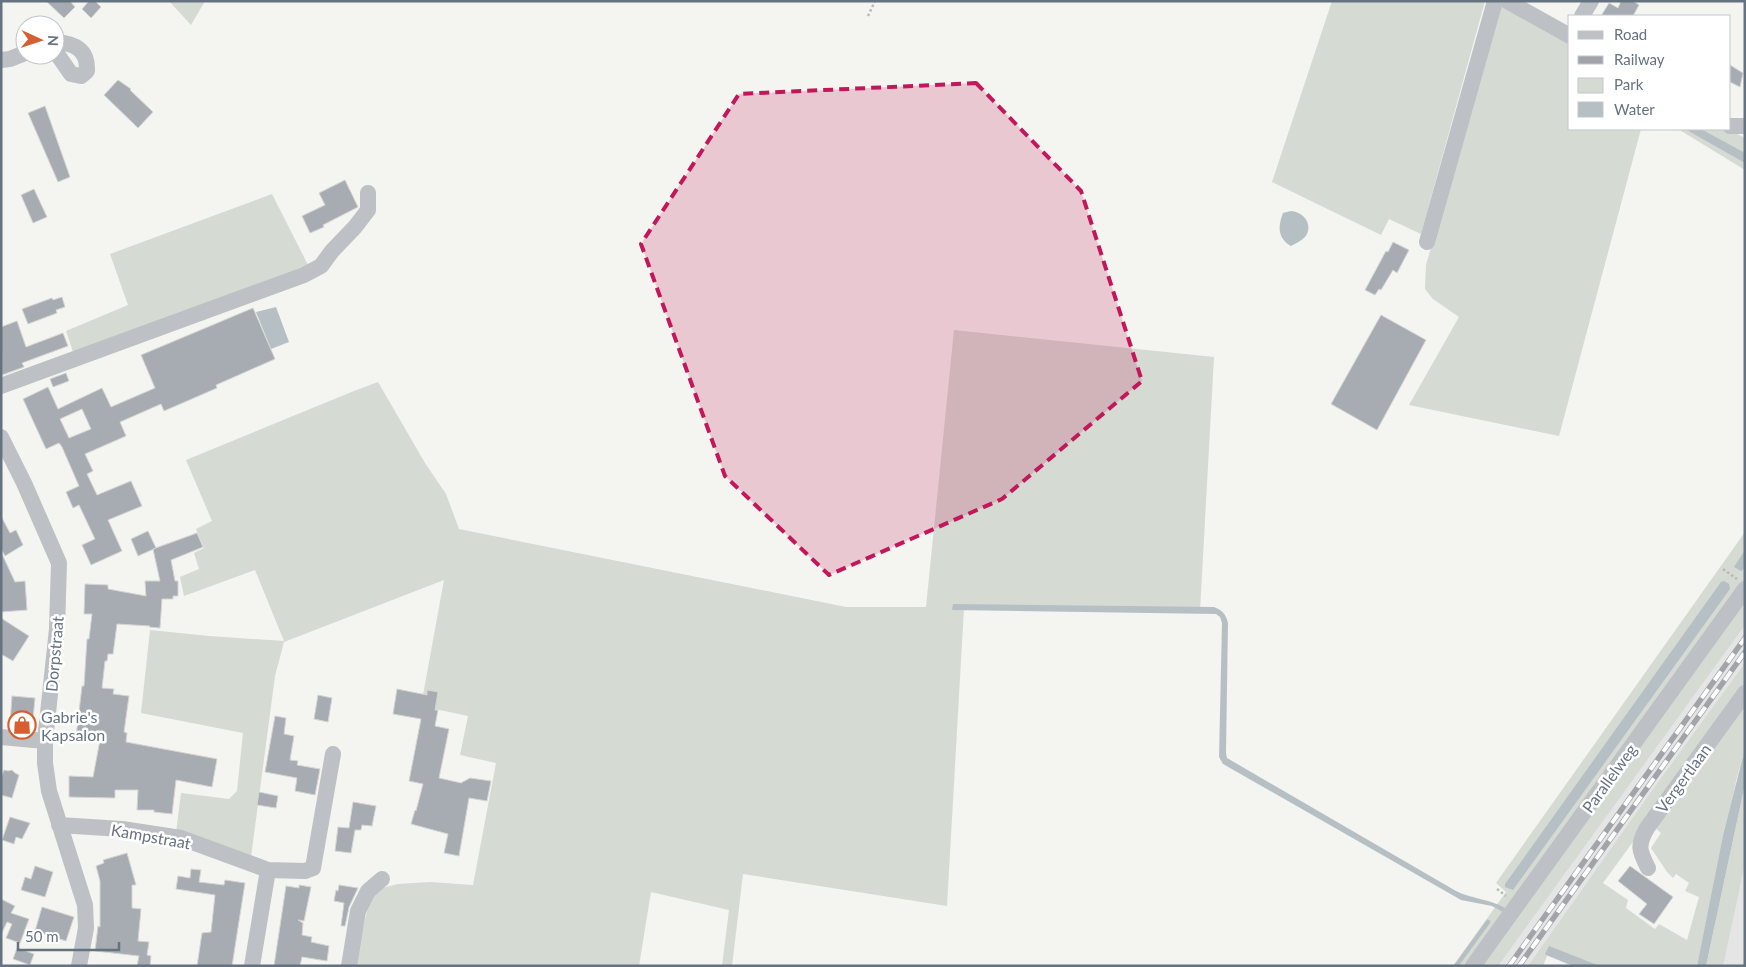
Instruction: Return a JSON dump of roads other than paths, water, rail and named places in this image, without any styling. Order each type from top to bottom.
[{"type":"street","points":[[1427,242],[1495,1]]},
{"type":"street","points":[[1507,1],[1568,35]]},
{"type":"street","points":[[1583,15],[1592,1]]},
{"type":"street","points":[[65,42],[77,46],[85,55],[88,63],[87,71],[81,76],[71,74],[65,65]]},
{"type":"street","points":[[1,60],[15,57]]},
{"type":"street","points":[[1731,126],[1745,126]]},
{"type":"street","points":[[1,386],[304,275],[321,266],[332,250],[355,227],[368,210],[368,193]]},
{"type":"street","name":"Dorpstraat","points":[[1,437],[24,483],[59,563],[57,629],[45,740],[45,763],[49,791],[85,905],[86,928],[79,966]]},
{"type":"street","name":"Parallelweg","points":[[1473,966],[1741,584]]},
{"type":"street","name":"Vergertlaan","points":[[1648,868],[1640,852],[1641,840],[1745,693]]},
{"type":"street","points":[[1,737],[45,740]]},
{"type":"street","name":"Kampstraat","points":[[59,826],[122,829],[181,838],[268,870],[306,871],[313,868],[333,754]]},
{"type":"street","points":[[252,966],[268,870]]},
{"type":"street","points":[[349,966],[358,911],[368,891],[382,879]]},
{"type":"water","points":[[1687,130],[1703,130],[1745,153],[1745,163]]},
{"type":"water","points":[[1291,211],[1304,217],[1308,224],[1308,232],[1305,237],[1291,246],[1286,243],[1281,235],[1280,223],[1283,213]]},
{"type":"water","points":[[276,307],[289,342],[271,349],[256,312]]},
{"type":"water","points":[[1745,550],[1745,568],[1741,571],[1734,567]]},
{"type":"water","points":[[1724,581],[1729,584],[1730,589],[1513,890],[1505,887],[1505,884],[1721,582]]},
{"type":"water","points":[[953,604],[1214,607],[1225,615],[1228,623],[1227,758],[1456,891],[1499,905],[1505,908],[1503,912],[1492,906],[1461,900],[1223,764],[1219,757],[1222,623],[1220,617],[1216,614],[952,610]]},
{"type":"water","points":[[1745,748],[1745,784],[1706,966],[1697,966],[1723,836]]},
{"type":"water","points":[[1549,946],[1600,966],[1573,966],[1546,955]]},
{"type":"waterway","points":[[1456,966],[1488,922]]},
{"type":"railway","points":[[1509,966],[1745,638]]},
{"type":"railway","points":[[1519,966],[1745,652]]},
{"type":"place","name":"Gabrie's Kapsalon","points":[[22,725]]}]
